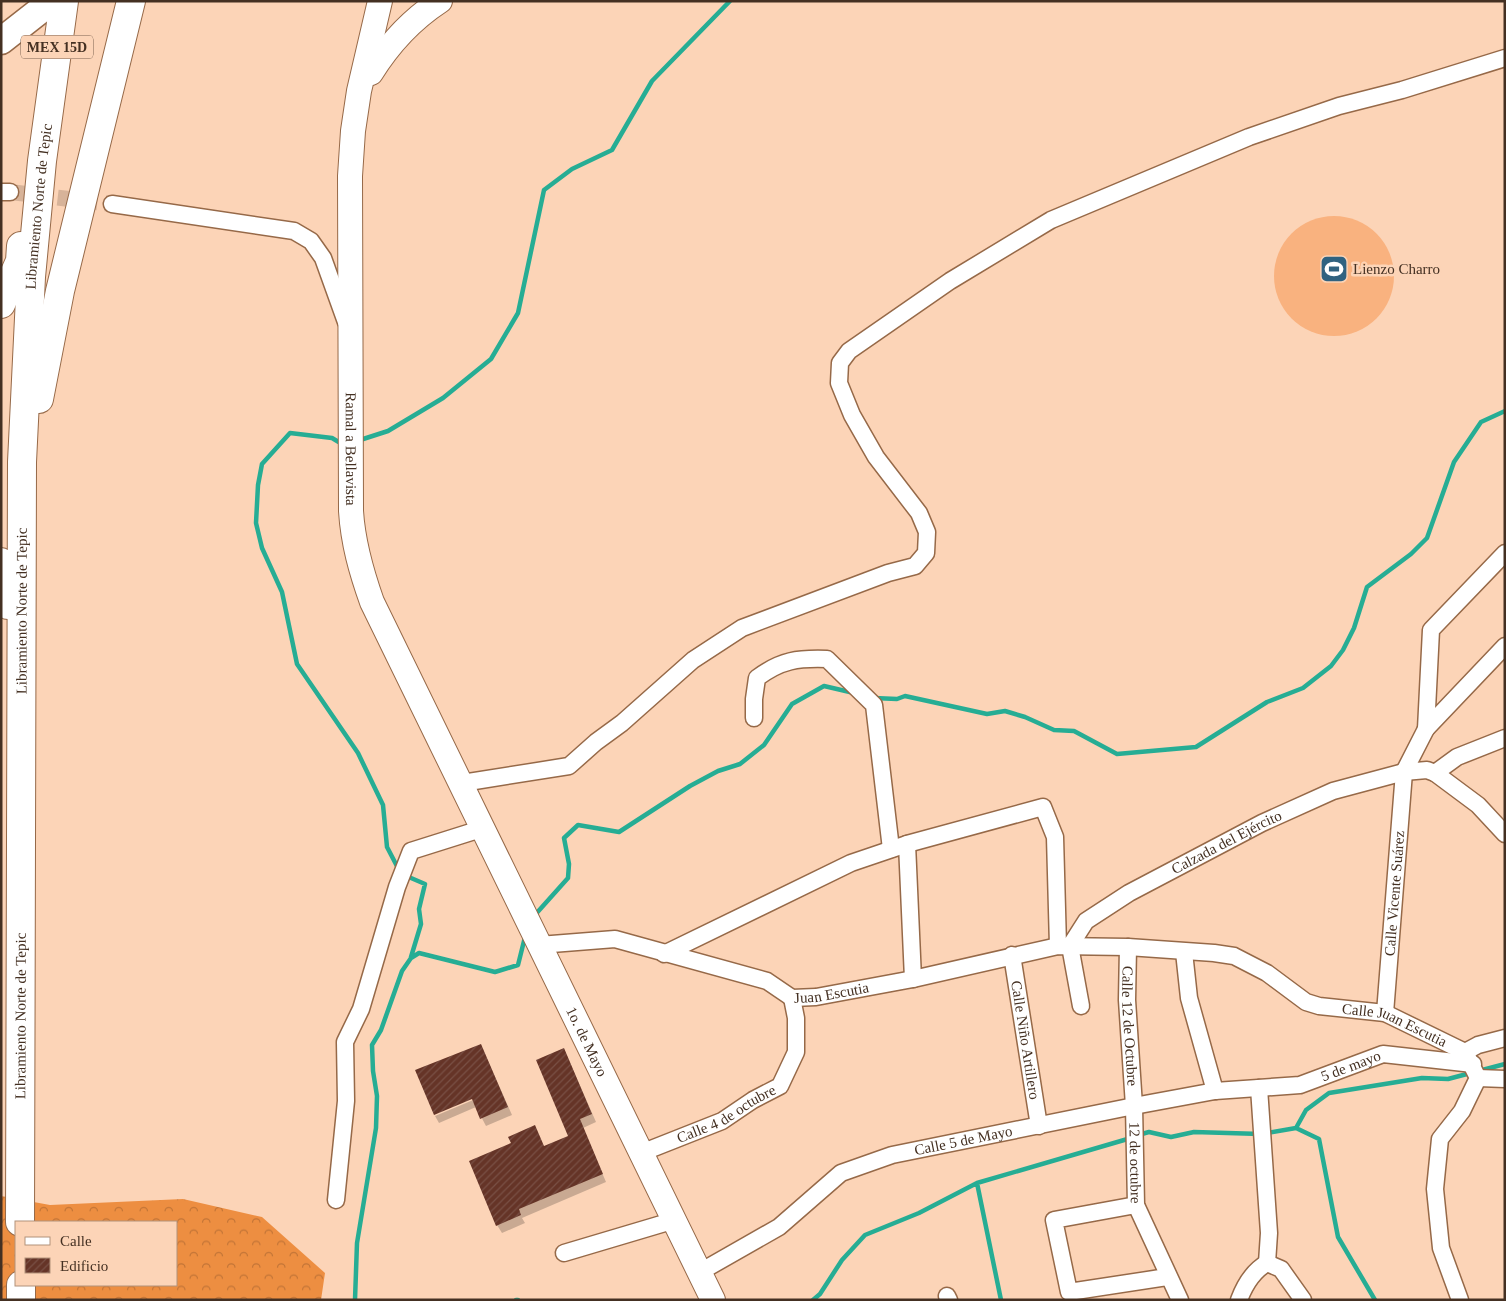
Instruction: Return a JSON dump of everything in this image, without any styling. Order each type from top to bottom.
[{"type":"highway","name":"Libramiento Norte de Tepic","points":[[20,1221],[22,462],[31,277],[50,93],[64,1]]},
{"type":"highway","points":[[21,587],[31,571],[36,412],[60,291],[131,1]]},
{"type":"highway","points":[[1,304],[20,261],[34,115],[50,93]]},
{"type":"highway","points":[[1,562],[8,601],[5,849],[20,878]]},
{"type":"highway","points":[[20,1286],[20,1300]]},
{"type":"main road","points":[[1,42],[52,1]]},
{"type":"street","name":"Ramal a Bellavista","points":[[380,1],[359,91],[353,131],[350,176],[353,542],[361,573],[372,602],[462,783]]},
{"type":"street","points":[[359,91],[387,47],[415,19],[440,1]]},
{"type":"street","points":[[462,783],[569,766],[693,660],[742,628],[888,573],[914,566],[926,553],[927,532],[919,513],[876,457],[852,415],[839,383],[840,363],[849,351],[950,281],[1051,220],[1202,155],[1258,134],[1339,106],[1402,90],[1505,58]]},
{"type":"street","points":[[112,204],[294,231],[311,241],[323,258],[351,336]]},
{"type":"street","points":[[1426,730],[1431,630],[1505,553]]},
{"type":"street","points":[[1404,772],[1426,730],[1505,646]]},
{"type":"street","points":[[754,718],[757,678],[771,667],[798,658],[827,659],[874,705],[891,849]]},
{"type":"street","points":[[1505,738],[1457,757],[1435,772],[1478,805],[1505,834]]},
{"type":"street","name":"Calzada del Ejército","points":[[1064,946],[1086,921],[1129,893],[1262,823],[1333,791],[1404,772],[1427,770],[1435,772]]},
{"type":"street","name":"Calle Vicente Suárez","points":[[1385,1014],[1404,772]]},
{"type":"street","name":"1o. de Mayo","points":[[462,783],[706,1286]]},
{"type":"street","points":[[664,954],[851,863],[907,844],[1042,808],[1055,837],[1064,946],[1081,1006]]},
{"type":"street","points":[[336,1200],[346,1100],[345,1042],[361,1009],[397,887],[411,851],[484,828]]},
{"type":"street","points":[[907,844],[913,979]]},
{"type":"street","name":"Juan Escutia","points":[[540,945],[615,939],[767,981],[792,998],[816,997],[913,979],[1012,955],[1064,946]]},
{"type":"street","name":"Calle Juan Escutia","points":[[1064,946],[1128,947],[1234,956],[1267,973],[1306,1002],[1385,1014],[1472,1064]]},
{"type":"street","name":"Calle 12 de Octubre","points":[[1128,947],[1126,1000],[1134,1106]]},
{"type":"street","points":[[1184,952],[1190,998],[1215,1091]]},
{"type":"street","name":"Calle Niño Artillero","points":[[1012,955],[1039,1126]]},
{"type":"street","name":"Calle 4 de octubre","points":[[641,1153],[722,1121],[753,1100],[780,1086],[796,1052],[796,1018],[792,998]]},
{"type":"street","points":[[1460,1300],[1441,1248],[1435,1188],[1440,1139],[1462,1111],[1478,1045],[1505,1038]]},
{"type":"street","name":"5 de mayo","points":[[1259,1088],[1300,1084],[1382,1054],[1472,1064],[1505,1079]]},
{"type":"street","points":[[1259,1088],[1269,1233],[1267,1263]]},
{"type":"street","name":"Calle 5 de Mayo","points":[[706,1286],[841,1173],[892,1155],[1215,1091],[1259,1088]]},
{"type":"street","name":"12 de octubre","points":[[1134,1106],[1136,1205],[1167,1277],[1180,1300]]},
{"type":"street","points":[[1136,1205],[1054,1220],[1069,1292],[1167,1277]]},
{"type":"street","points":[[564,1253],[674,1220]]},
{"type":"street","points":[[1240,1300],[1243,1290],[1256,1270],[1267,1263]]},
{"type":"street","points":[[1267,1263],[1281,1269],[1303,1300]]},
{"type":"green space","points":[[1,1196],[50,1205],[183,1199],[262,1217],[325,1273],[321,1300],[1,1300]]},
{"type":"shaded area","name":"Lienzo Charro","points":[[1334,216],[1357,220],[1377,233],[1390,253],[1394,276],[1390,299],[1377,319],[1357,332],[1334,336],[1311,332],[1291,319],[1278,299],[1274,276],[1278,253],[1291,233],[1311,220]]},
{"type":"building","points":[[481,1044],[508,1107],[480,1119],[472,1099],[434,1115],[415,1070]]},
{"type":"building","points":[[564,1048],[592,1114],[580,1119],[603,1174],[519,1209],[521,1215],[496,1226],[469,1161],[511,1143],[508,1137],[535,1125],[544,1146],[568,1136],[536,1060]]},
{"type":"waterway","points":[[357,441],[388,431],[443,398],[491,359],[518,313],[544,190],[572,169],[612,150],[652,81],[730,1]]},
{"type":"waterway","points":[[874,698],[897,699],[905,696],[987,714],[1005,711],[1025,717],[1054,730],[1074,731],[1117,754],[1196,747],[1267,702],[1303,688],[1331,666],[1343,650],[1354,628],[1367,587],[1411,554],[1427,538],[1454,462],[1481,422],[1505,411]]},
{"type":"waterway","points":[[342,444],[332,438],[290,433],[262,464],[258,485],[256,523],[262,548],[282,592],[297,664],[358,753],[383,805],[387,847],[399,870]]},
{"type":"waterway","points":[[534,916],[568,878],[569,864],[564,838],[578,825],[619,832],[690,786],[718,771],[740,764],[764,745],[792,704],[824,686],[854,693]]},
{"type":"waterway","points":[[404,875],[425,884],[419,909],[421,924],[411,957]]},
{"type":"waterway","points":[[355,1300],[357,1243],[376,1128],[377,1096],[373,1071],[372,1045],[381,1030],[402,971],[411,958],[419,953],[495,972],[518,965],[525,937]]},
{"type":"waterway","points":[[1138,1135],[1149,1132],[1171,1137],[1194,1132],[1261,1134],[1296,1128],[1306,1110],[1329,1093],[1422,1078],[1448,1079],[1505,1064]]},
{"type":"waterway","points":[[1296,1128],[1319,1139],[1338,1237],[1375,1300]]},
{"type":"waterway","points":[[813,1300],[820,1294],[842,1260],[865,1235],[919,1213],[977,1183],[1131,1138]]},
{"type":"waterway","points":[[977,1183],[1001,1300]]},
{"type":"tunnel","points":[[10,192],[112,204]]},
{"type":"place","name":"Lienzo Charro","points":[[1334,269]]}]
